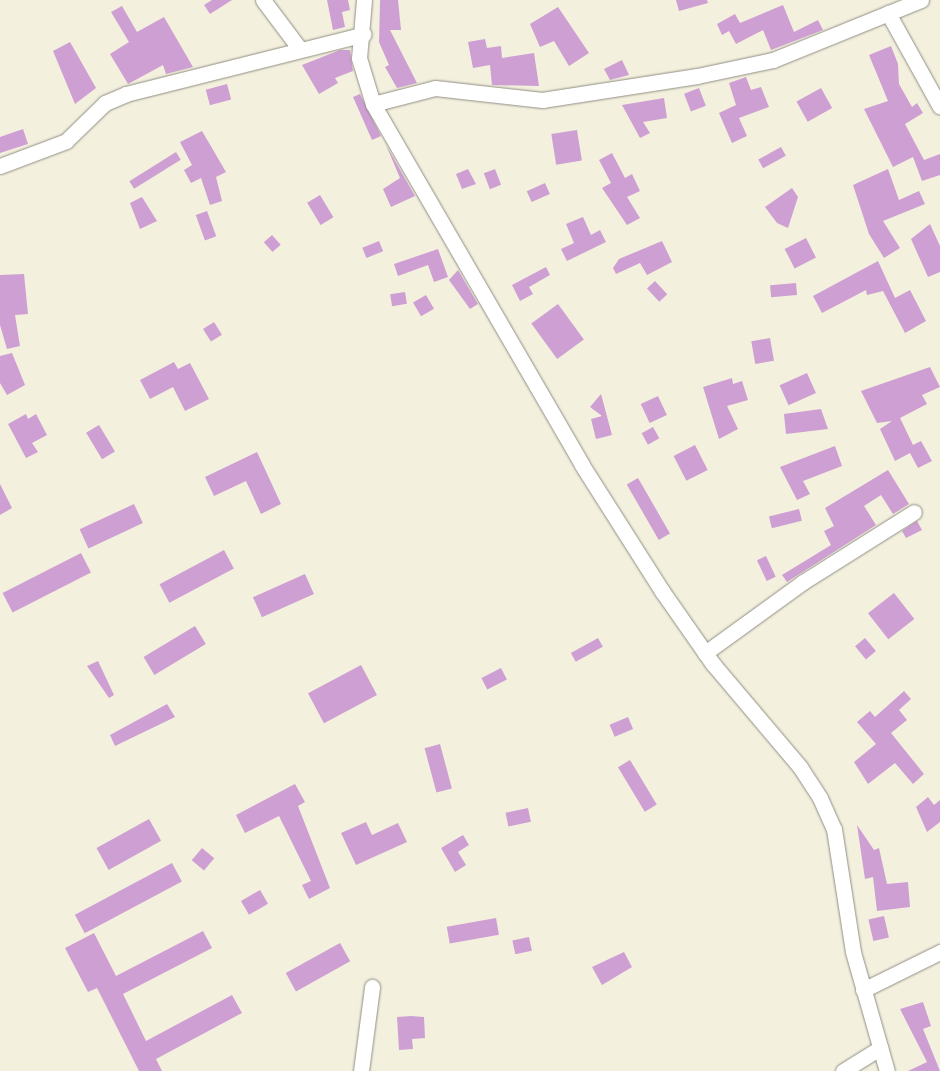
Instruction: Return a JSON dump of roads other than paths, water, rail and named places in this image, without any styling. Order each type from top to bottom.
[{"type":"street","points":[[263,0],[299,48]]},
{"type":"street","points":[[364,0],[364,34],[359,58],[373,104],[582,465],[705,653],[820,798],[834,829],[863,990],[887,1071]]},
{"type":"street","points":[[373,104],[435,88],[542,100],[697,76],[773,60],[921,0]]},
{"type":"street","points":[[888,13],[940,107]]},
{"type":"street","points":[[0,166],[66,141],[79,133],[105,103],[126,94],[299,48],[364,34]]},
{"type":"street","points":[[705,653],[803,582],[914,512]]},
{"type":"street","points":[[863,990],[940,952]]},
{"type":"street","points":[[361,1071],[372,987]]},
{"type":"street","points":[[843,1071],[880,1048]]}]
